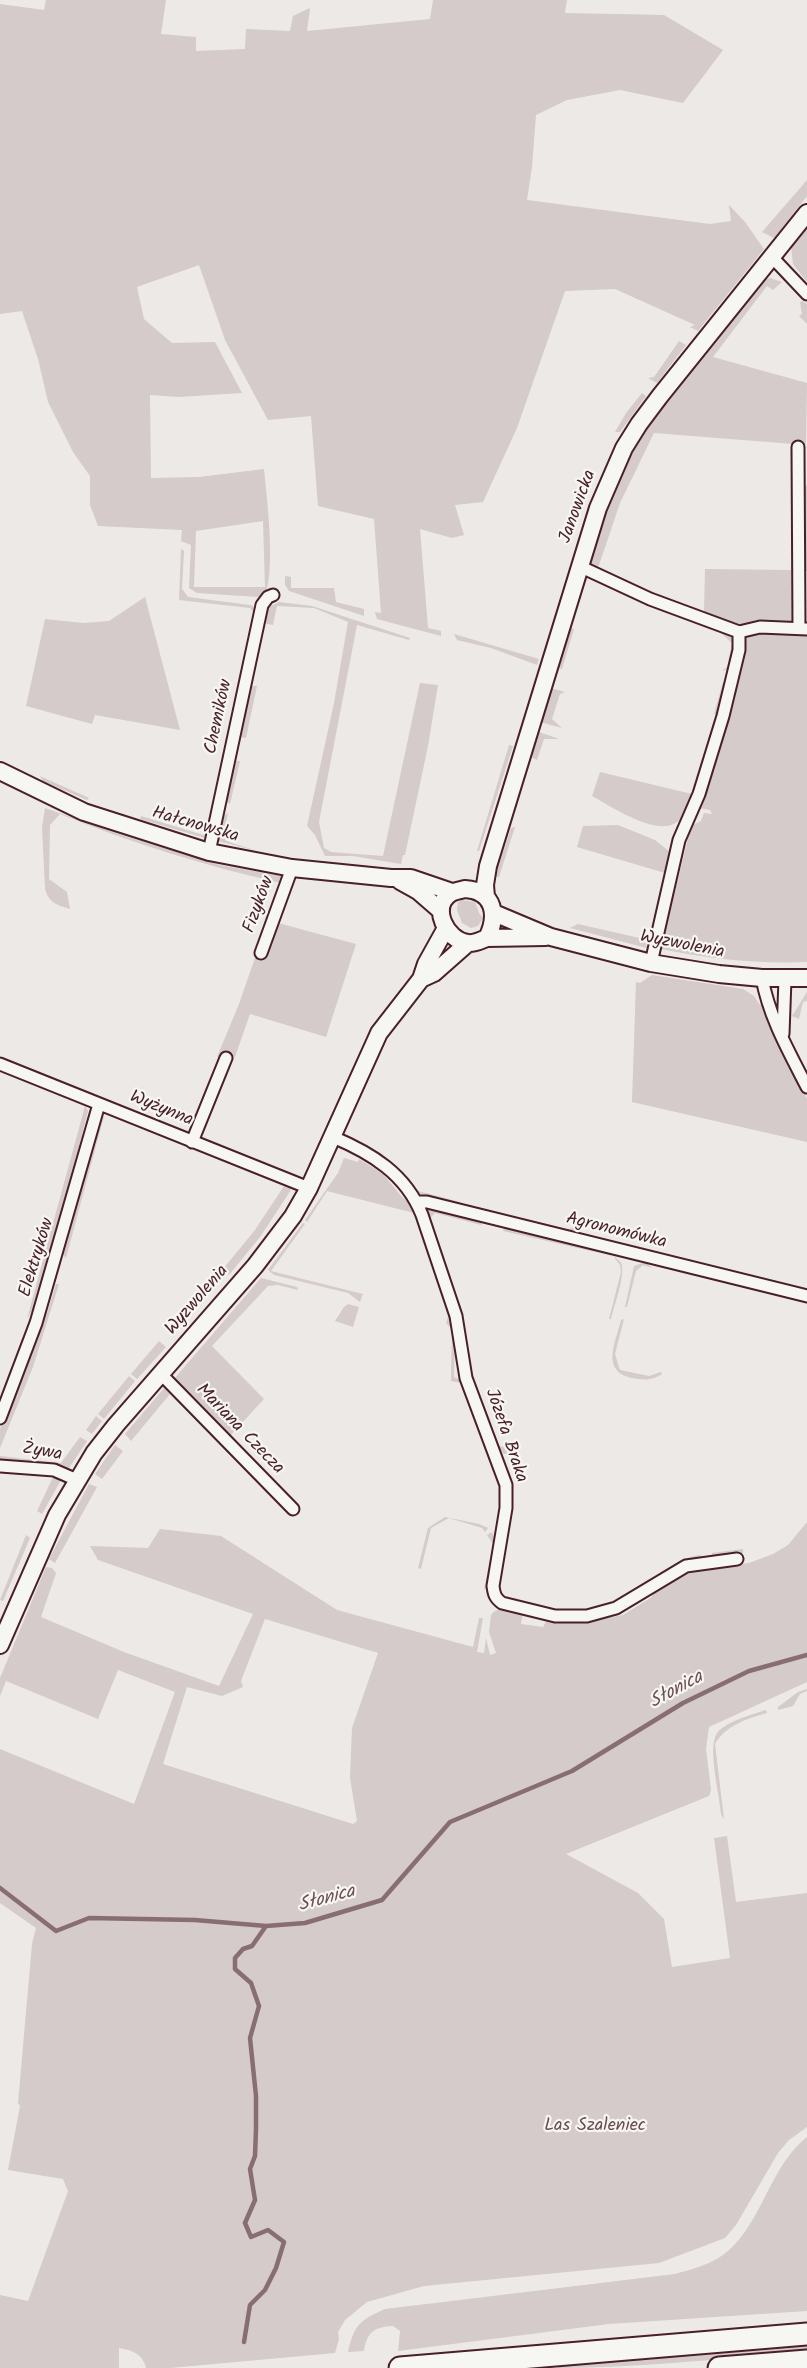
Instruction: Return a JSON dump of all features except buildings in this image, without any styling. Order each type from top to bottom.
[{"type":"highway","points":[[400,2368],[801,2334]]},
{"type":"highway","points":[[719,2368],[807,2361]]},
{"type":"street","name":"Janowicka","points":[[486,897],[484,885],[488,866],[579,566],[607,483],[635,430],[807,213]]},
{"type":"street","points":[[772,258],[807,294]]},
{"type":"street","points":[[579,566],[650,599],[739,632],[760,627],[803,628],[798,447]]},
{"type":"street","name":"Chemików","points":[[209,852],[262,605],[268,597],[273,595]]},
{"type":"street","points":[[651,963],[679,840],[699,794],[723,716],[739,650],[739,632]]},
{"type":"street","name":"Hałcnowska","points":[[0,771],[84,812],[209,852],[292,868],[422,880],[459,891]]},
{"type":"street","name":"Janowicka","points":[[459,891],[488,866]]},
{"type":"street","name":"Fizyków","points":[[261,954],[292,868]]},
{"type":"street","name":"Hałcnowska","points":[[391,878],[418,891],[441,912]]},
{"type":"street","points":[[473,890],[486,897],[494,913],[494,922],[487,938],[468,943],[453,938],[446,928],[441,912],[444,900],[459,891],[473,890]]},
{"type":"street","name":"Wyzwolenia","points":[[494,913],[504,919],[551,937],[651,963],[719,974],[762,978],[807,978]]},
{"type":"street","name":"Wyzwolenia","points":[[0,1645],[41,1549],[77,1480],[116,1425],[278,1238],[309,1188],[379,1033],[421,979],[426,964],[446,928]]},
{"type":"street","name":"Wyzwolenia","points":[[487,938],[551,937]]},
{"type":"street","name":"Wyzwolenia","points":[[421,979],[434,973],[468,943]]},
{"type":"street","points":[[762,978],[766,998],[782,1038],[807,1087]]},
{"type":"street","points":[[782,1038],[785,979]]},
{"type":"street","points":[[192,1142],[226,1058]]},
{"type":"street","name":"Wyżynna","points":[[0,1064],[309,1188]]},
{"type":"street","name":"Elektryków","points":[[0,1418],[36,1323],[99,1104]]},
{"type":"street","name":"Józefa Braka","points":[[333,1137],[360,1149],[383,1163],[394,1172],[416,1202],[456,1316],[468,1385],[506,1485],[506,1508],[493,1586],[494,1595],[497,1600],[502,1603],[555,1616],[587,1616],[616,1608],[686,1566],[737,1559]]},
{"type":"street","name":"Agronomówka","points":[[416,1202],[427,1202],[807,1296]]},
{"type":"street","name":"Mariana Czecza","points":[[161,1374],[293,1510]]},
{"type":"street","name":"Żywa","points":[[0,1466],[54,1470],[77,1480]]},
{"type":"green space","points":[[46,0],[166,0],[161,34],[196,37],[196,51],[245,49],[246,29],[290,31],[293,16],[310,8],[307,31],[430,19],[433,0],[567,0],[565,13],[664,15],[723,50],[683,103],[620,90],[567,100],[536,115],[527,200],[710,224],[731,221],[729,205],[745,222],[764,249],[698,331],[690,327],[695,325],[615,289],[565,291],[517,428],[483,502],[455,505],[464,535],[452,538],[420,529],[428,628],[441,631],[441,636],[377,619],[375,612],[381,613],[374,519],[318,506],[311,416],[268,420],[225,340],[199,265],[137,287],[144,319],[172,343],[215,342],[242,393],[179,397],[150,395],[151,478],[199,477],[264,469],[270,549],[269,580],[266,592],[258,597],[197,593],[189,588],[191,545],[181,541],[182,530],[98,526],[90,505],[90,476],[73,452],[48,402],[38,359],[22,311],[0,314],[0,4],[44,10]],"holes":[[[263,521],[265,587],[194,587],[196,531]]]},
{"type":"green space","points":[[807,180],[807,196],[774,238],[762,232]]},
{"type":"green space","points":[[807,224],[807,282],[793,264],[791,247]]},
{"type":"green space","points":[[770,278],[782,282],[773,290],[767,286],[713,357],[807,383],[806,445],[654,433],[620,503],[598,568],[589,564],[608,501],[621,468],[647,423],[762,281]]},
{"type":"green space","points":[[803,301],[807,304],[807,324],[799,316],[802,314],[800,302]]},
{"type":"green space","points":[[679,341],[686,345],[657,383],[648,378],[654,377]]},
{"type":"green space","points":[[642,393],[646,396],[620,432],[615,432],[626,413]]},
{"type":"green space","points":[[807,485],[807,571],[804,571],[804,622],[807,622],[807,625],[803,624],[803,489]]},
{"type":"green space","points":[[792,538],[795,541],[793,617],[790,623],[735,624],[703,615],[668,600],[704,612],[705,569],[791,570]]},
{"type":"green space","points":[[181,549],[184,551],[182,589],[188,597],[250,605],[253,606],[254,613],[250,608],[179,600]]},
{"type":"green space","points":[[285,576],[291,577],[291,588],[334,588],[336,602],[364,609],[364,616],[289,591],[285,585]]},
{"type":"green space","points":[[145,597],[180,730],[95,715],[92,724],[26,706],[45,619],[83,623],[109,621]]},
{"type":"green space","points":[[279,602],[312,606],[410,638],[409,640],[357,625],[319,822],[324,848],[331,852],[383,856],[420,683],[438,685],[428,746],[405,855],[403,855],[401,864],[353,856],[325,856],[315,835],[307,826],[334,703],[348,622],[314,608],[277,606],[273,625],[263,623],[269,607]]},
{"type":"green space","points":[[684,618],[726,632],[730,636],[734,644],[734,654],[728,669],[722,671],[727,667],[732,643],[720,632]]},
{"type":"green space","points":[[574,629],[562,669],[555,667],[567,630]]},
{"type":"green space","points":[[758,631],[807,632],[807,962],[734,960],[661,949],[691,826],[701,821],[704,813],[712,814],[710,810],[699,808],[726,720],[745,643],[747,638]]},
{"type":"green space","points":[[454,634],[539,659],[537,665],[491,648],[457,640]]},
{"type":"green space","points":[[723,682],[726,686],[718,714],[714,714]]},
{"type":"green space","points":[[251,686],[257,686],[246,738],[241,737]]},
{"type":"green space","points":[[551,688],[565,692],[560,694],[552,719],[562,728],[540,722]]},
{"type":"green space","points":[[536,731],[559,739],[544,739],[537,760],[529,756]]},
{"type":"green space","points":[[509,745],[513,746],[479,851],[477,851]]},
{"type":"green space","points":[[236,761],[240,761],[230,804],[226,801]]},
{"type":"green space","points":[[600,772],[692,794],[683,817],[676,823],[662,826],[652,825],[630,817],[592,796]]},
{"type":"green space","points":[[40,776],[89,798],[87,800],[43,781]]},
{"type":"green space","points":[[45,808],[121,835],[220,865],[281,876],[281,883],[169,853],[114,835],[60,814],[50,825],[49,879],[67,892],[70,909],[65,908],[51,900],[45,889],[42,827]]},
{"type":"green space","points":[[228,813],[223,835],[226,841],[257,851],[218,841],[223,816]]},
{"type":"green space","points":[[141,816],[203,835],[207,834],[207,837],[140,819]]},
{"type":"green space","points":[[618,825],[655,840],[670,852],[665,873],[577,847],[583,826]]},
{"type":"green space","points":[[515,827],[499,877],[495,876],[511,828]]},
{"type":"green space","points":[[462,900],[475,902],[483,918],[478,926],[471,928],[462,923],[457,910],[458,902]]},
{"type":"green space","points":[[278,923],[356,944],[326,1037],[250,1014],[235,1057],[224,1054],[217,1057],[239,1004],[256,955],[270,948]]},
{"type":"green space","points":[[578,924],[644,939],[647,948],[570,928]]},
{"type":"green space","points":[[652,975],[743,989],[754,996],[760,1005],[764,1003],[779,1043],[807,1099],[807,1142],[632,1102],[636,982],[640,983]]},
{"type":"green space","points":[[807,992],[807,1001],[803,1002],[799,1019],[792,1016]]},
{"type":"green space","points":[[85,1106],[88,1111],[41,1294],[27,1319]]},
{"type":"green space","points":[[104,1116],[66,1258],[62,1253],[95,1130]]},
{"type":"green space","points":[[344,1158],[358,1162],[359,1159],[383,1174],[402,1197],[411,1204],[419,1217],[432,1263],[414,1213],[327,1191],[307,1222],[305,1220],[338,1173]]},
{"type":"green space","points":[[408,1184],[418,1191],[460,1202],[454,1203],[432,1199],[425,1196]]},
{"type":"green space","points":[[288,1185],[291,1190],[260,1237],[229,1275],[223,1269],[255,1230],[284,1186],[287,1188]]},
{"type":"green space","points":[[429,1209],[482,1223],[481,1225],[435,1213],[429,1219],[461,1311],[426,1212]]},
{"type":"green space","points":[[512,1216],[568,1229],[579,1228],[567,1232],[513,1219]]},
{"type":"green space","points":[[303,1223],[305,1224],[271,1271],[363,1294],[360,1302],[348,1293],[274,1275],[268,1270]]},
{"type":"green space","points":[[504,1228],[567,1241],[611,1256],[503,1231]]},
{"type":"green space","points":[[584,1234],[807,1288],[807,1291],[584,1237]]},
{"type":"green space","points":[[614,1257],[621,1263],[622,1275],[611,1319],[609,1319],[621,1272],[620,1265]]},
{"type":"green space","points":[[646,1262],[652,1268],[643,1265],[636,1271],[627,1307],[625,1307],[634,1266]]},
{"type":"green space","points":[[437,1277],[439,1278],[451,1314],[455,1334],[454,1377],[463,1381],[493,1459],[490,1460],[461,1383],[451,1381],[452,1329],[446,1323],[449,1314]]},
{"type":"green space","points":[[261,1278],[297,1287],[298,1290],[278,1285],[268,1286],[212,1346],[264,1399],[229,1437],[174,1379]]},
{"type":"green space","points":[[56,1284],[59,1284],[33,1367],[0,1448],[0,1429],[43,1316],[47,1313]]},
{"type":"green space","points":[[348,1304],[359,1307],[353,1327],[335,1321]]},
{"type":"green space","points":[[624,1319],[615,1354],[620,1370],[649,1376],[661,1372],[662,1374],[651,1379],[640,1379],[622,1374],[616,1369],[613,1362],[614,1346],[621,1320]]},
{"type":"green space","points":[[159,1341],[166,1347],[137,1379],[131,1374]]},
{"type":"green space","points":[[468,1357],[478,1394],[499,1446],[520,1451],[519,1454],[504,1454],[498,1449],[470,1373]]},
{"type":"green space","points":[[129,1376],[135,1381],[104,1419],[98,1414]]},
{"type":"green space","points":[[165,1387],[170,1394],[131,1441],[125,1434]]},
{"type":"green space","points":[[96,1416],[102,1421],[92,1434],[86,1430]]},
{"type":"green space","points":[[80,1437],[87,1441],[69,1468],[0,1461],[0,1456],[61,1463]]},
{"type":"green space","points":[[115,1445],[123,1451],[102,1479],[95,1474]]},
{"type":"green space","points":[[23,1473],[53,1474],[61,1480],[42,1514],[37,1511],[53,1477]]},
{"type":"green space","points":[[89,1484],[97,1487],[55,1563],[49,1559]]},
{"type":"green space","points":[[445,1517],[479,1524],[488,1528],[485,1532],[482,1528],[449,1518],[431,1528],[421,1569],[418,1568],[428,1528]]},
{"type":"green space","name":"Las Szaleniec","points":[[807,1522],[807,1682],[709,1727],[706,1749],[711,1790],[709,1796],[566,1854],[638,1893],[664,1919],[672,1967],[730,1958],[714,1838],[727,1836],[736,1902],[807,1893],[807,2127],[789,2140],[778,2153],[736,2225],[725,2238],[659,2263],[424,2286],[367,2302],[345,2320],[338,2332],[339,2339],[335,2353],[170,2368],[146,2368],[140,2356],[119,2348],[119,2368],[0,2368],[0,2295],[28,2301],[68,2191],[63,2179],[8,2170],[20,2106],[18,2103],[32,1944],[36,1928],[0,1903],[0,1749],[134,1804],[175,1692],[118,1670],[98,1719],[6,1681],[0,1696],[0,1678],[46,1567],[52,1568],[56,1573],[41,1617],[124,1652],[219,1686],[253,1614],[98,1560],[90,1546],[148,1548],[160,1529],[221,1536],[337,1610],[473,1647],[479,1618],[483,1618],[477,1652],[484,1653],[486,1638],[490,1655],[496,1653],[489,1632],[491,1615],[498,1610],[510,1609],[523,1613],[521,1624],[543,1627],[547,1620],[570,1622],[623,1615],[652,1597],[653,1592],[687,1571],[749,1563],[773,1554],[788,1545]],"holes":[[[265,1619],[378,1653],[352,1728],[350,1778],[357,1821],[353,1824],[163,1764],[187,1687],[222,1696],[243,1687],[241,1681]]]},
{"type":"green space","points":[[492,1532],[496,1544],[487,1588],[484,1589],[493,1544],[487,1535]]},
{"type":"green space","points":[[26,1535],[30,1538],[3,1601],[0,1600]]},
{"type":"green space","points":[[743,1549],[743,1553],[713,1558],[712,1553]]},
{"type":"green space","points":[[701,1555],[701,1558],[691,1561],[655,1580],[653,1578],[682,1560]]},
{"type":"green space","points":[[807,1689],[807,1691],[800,1694],[793,1706],[778,1710],[778,1707],[798,1692]]},
{"type":"green space","points":[[766,1710],[767,1713],[745,1720],[725,1732],[715,1744],[724,1819],[721,1814],[715,1772],[714,1740],[717,1733],[726,1725]]},
{"type":"green space","points":[[807,2137],[807,2311],[609,2324],[398,2351],[400,2331],[393,2326],[376,2329],[372,2332],[367,2339],[364,2351],[348,2352],[353,2335],[359,2324],[385,2309],[675,2274],[709,2263],[722,2256],[740,2238],[759,2209],[784,2163],[794,2149]]},
{"type":"green space","points":[[807,2343],[807,2352],[682,2362],[589,2368],[558,2368],[557,2363]]},
{"type":"waterway","name":"Słonica","points":[[244,2342],[250,2305],[265,2290],[276,2268],[284,2242],[268,2230],[251,2237],[245,2223],[255,2200],[250,2169],[255,2156],[256,2096],[250,2038],[259,2006],[251,1983],[235,1969],[235,1958],[243,1949],[252,1946],[266,1926],[305,1923],[382,1900],[450,1822],[572,1771],[683,1703],[749,1671],[807,1655]]},
{"type":"waterway","points":[[0,1888],[56,1931],[89,1918],[195,1920],[266,1926]]}]
